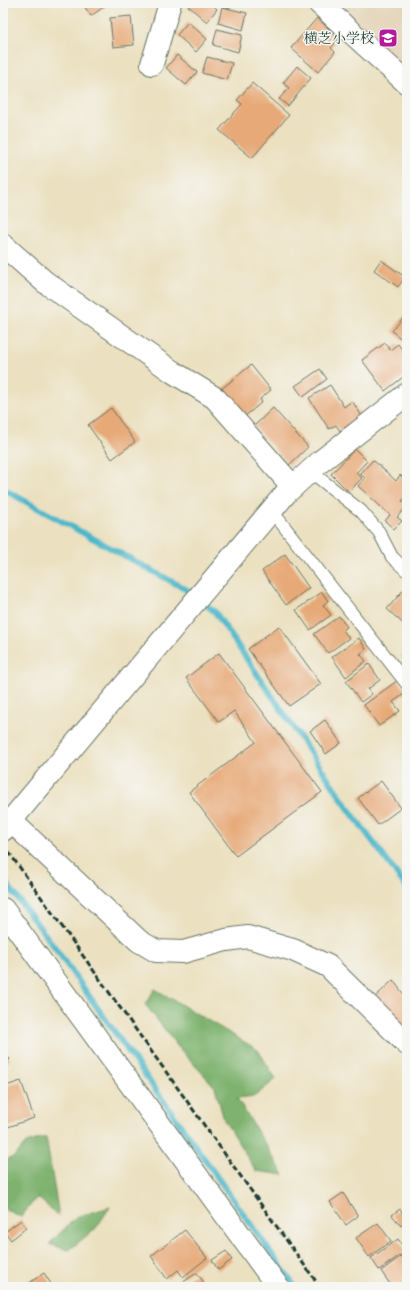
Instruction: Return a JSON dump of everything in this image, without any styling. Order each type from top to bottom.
[{"type":"street","points":[[152,64],[170,3]]},
{"type":"street","points":[[319,3],[407,84]]},
{"type":"street","points":[[3,245],[46,282],[172,372],[215,398],[293,487]]},
{"type":"street","points":[[407,394],[320,462],[293,487],[7,826],[139,941],[156,951],[183,952],[226,940],[248,937],[293,950],[328,966],[407,1044]]},
{"type":"street","points":[[3,909],[274,1286]]},
{"type":"lane","points":[[310,471],[361,511],[379,532],[392,556],[407,571]]},
{"type":"lane","points":[[272,511],[407,684]]},
{"type":"path","points":[[3,13],[6,3]]},
{"type":"shaded area","name":"横芝小学校","points":[[332,3],[407,3],[407,74]]},
{"type":"green space","points":[[155,989],[258,1050],[276,1079],[255,1096],[237,1098],[284,1175],[256,1171],[224,1120],[215,1087],[179,1048],[145,1004]]},
{"type":"green space","points":[[46,1137],[59,1216],[37,1197],[21,1217],[3,1208],[3,1162],[15,1156],[26,1143]]},
{"type":"green space","points":[[110,1207],[96,1228],[69,1250],[49,1244],[76,1217]]},
{"type":"building","points":[[82,3],[109,3],[91,16]]},
{"type":"building","points":[[188,3],[211,3],[217,9],[207,22],[187,5]]},
{"type":"building","points":[[238,3],[252,3],[251,7]]},
{"type":"building","points":[[222,7],[247,13],[243,30],[218,23]]},
{"type":"building","points":[[131,16],[134,45],[113,47],[110,18]]},
{"type":"building","points":[[317,18],[339,38],[331,48],[335,52],[318,72],[291,48]]},
{"type":"building","points":[[188,22],[207,39],[196,52],[177,35]]},
{"type":"building","points":[[217,29],[242,35],[238,52],[213,45]]},
{"type":"building","points":[[177,55],[197,72],[186,85],[166,68]]},
{"type":"building","points":[[207,57],[232,63],[227,80],[202,73]]},
{"type":"building","points":[[297,66],[311,78],[288,106],[279,99],[289,88],[283,83]]},
{"type":"building","points":[[252,83],[289,115],[252,158],[219,130],[242,104],[237,100]]},
{"type":"building","points":[[381,260],[405,277],[398,287],[374,270]]},
{"type":"building","points":[[407,313],[407,342],[406,343],[392,331]]},
{"type":"building","points":[[385,343],[390,350],[398,344],[406,355],[403,357],[407,363],[407,374],[385,391],[362,360]]},
{"type":"building","points":[[251,365],[271,390],[260,399],[262,402],[243,418],[220,390]]},
{"type":"building","points":[[320,369],[327,379],[303,397],[295,386]]},
{"type":"building","points":[[330,385],[344,407],[352,401],[362,416],[340,431],[336,425],[329,429],[309,398]]},
{"type":"building","points":[[111,408],[135,442],[112,459],[88,425]]},
{"type":"building","points":[[273,408],[308,447],[289,465],[254,426]]},
{"type":"building","points":[[355,449],[367,461],[356,473],[362,478],[349,492],[331,474]]},
{"type":"building","points":[[373,460],[396,481],[400,475],[407,481],[407,495],[402,501],[407,506],[397,517],[402,521],[394,529],[385,521],[390,515],[358,486],[365,478],[360,474]]},
{"type":"building","points":[[285,554],[309,588],[286,605],[262,571]]},
{"type":"building","points":[[406,587],[407,588],[407,627],[387,609]]},
{"type":"building","points":[[322,592],[328,601],[323,605],[331,615],[310,630],[296,610]]},
{"type":"building","points":[[339,616],[347,627],[343,630],[349,638],[328,653],[314,634]]},
{"type":"building","points":[[279,626],[321,684],[289,706],[248,649]]},
{"type":"building","points":[[359,638],[366,649],[360,654],[366,661],[346,677],[332,657]]},
{"type":"building","points":[[407,651],[407,664],[401,656]]},
{"type":"building","points":[[219,653],[322,792],[236,856],[189,792],[256,742],[234,711],[219,722],[186,678]]},
{"type":"building","points":[[369,664],[380,680],[368,689],[372,694],[361,702],[346,681]]},
{"type":"building","points":[[398,680],[407,692],[393,702],[400,711],[379,726],[364,705]]},
{"type":"building","points":[[325,720],[341,743],[326,754],[310,731]]},
{"type":"building","points":[[381,781],[401,808],[378,825],[358,798]]},
{"type":"building","points":[[393,980],[407,999],[407,1039],[370,1002]]},
{"type":"building","points":[[3,1053],[10,1059],[3,1068]]},
{"type":"building","points":[[21,1081],[34,1118],[8,1127],[3,1112],[3,1087]]},
{"type":"building","points":[[343,1193],[358,1216],[346,1225],[330,1202]]},
{"type":"building","points":[[400,1209],[407,1219],[407,1221],[401,1226],[392,1215]]},
{"type":"building","points":[[21,1220],[26,1228],[11,1240],[5,1232]]},
{"type":"building","points":[[378,1223],[391,1241],[369,1257],[356,1238]]},
{"type":"building","points":[[185,1230],[207,1258],[183,1277],[178,1270],[167,1279],[151,1256]]},
{"type":"building","points":[[398,1239],[406,1251],[379,1270],[371,1258]]},
{"type":"building","points":[[226,1251],[232,1260],[218,1270],[212,1260]]},
{"type":"building","points":[[407,1252],[407,1283],[402,1287],[392,1287],[381,1271]]},
{"type":"building","points":[[44,1273],[53,1287],[27,1287],[26,1285]]},
{"type":"building","points":[[197,1273],[207,1287],[182,1287],[180,1284]]},
{"type":"building","points":[[177,1283],[180,1287],[170,1287]]},
{"type":"waterway","points":[[3,489],[189,591],[215,612],[348,808],[407,888]]},
{"type":"waterway","points":[[3,879],[53,945],[295,1287]]},
{"type":"railway","points":[[3,844],[320,1287]]},
{"type":"place","name":"横芝小学校","points":[[388,38]]}]
